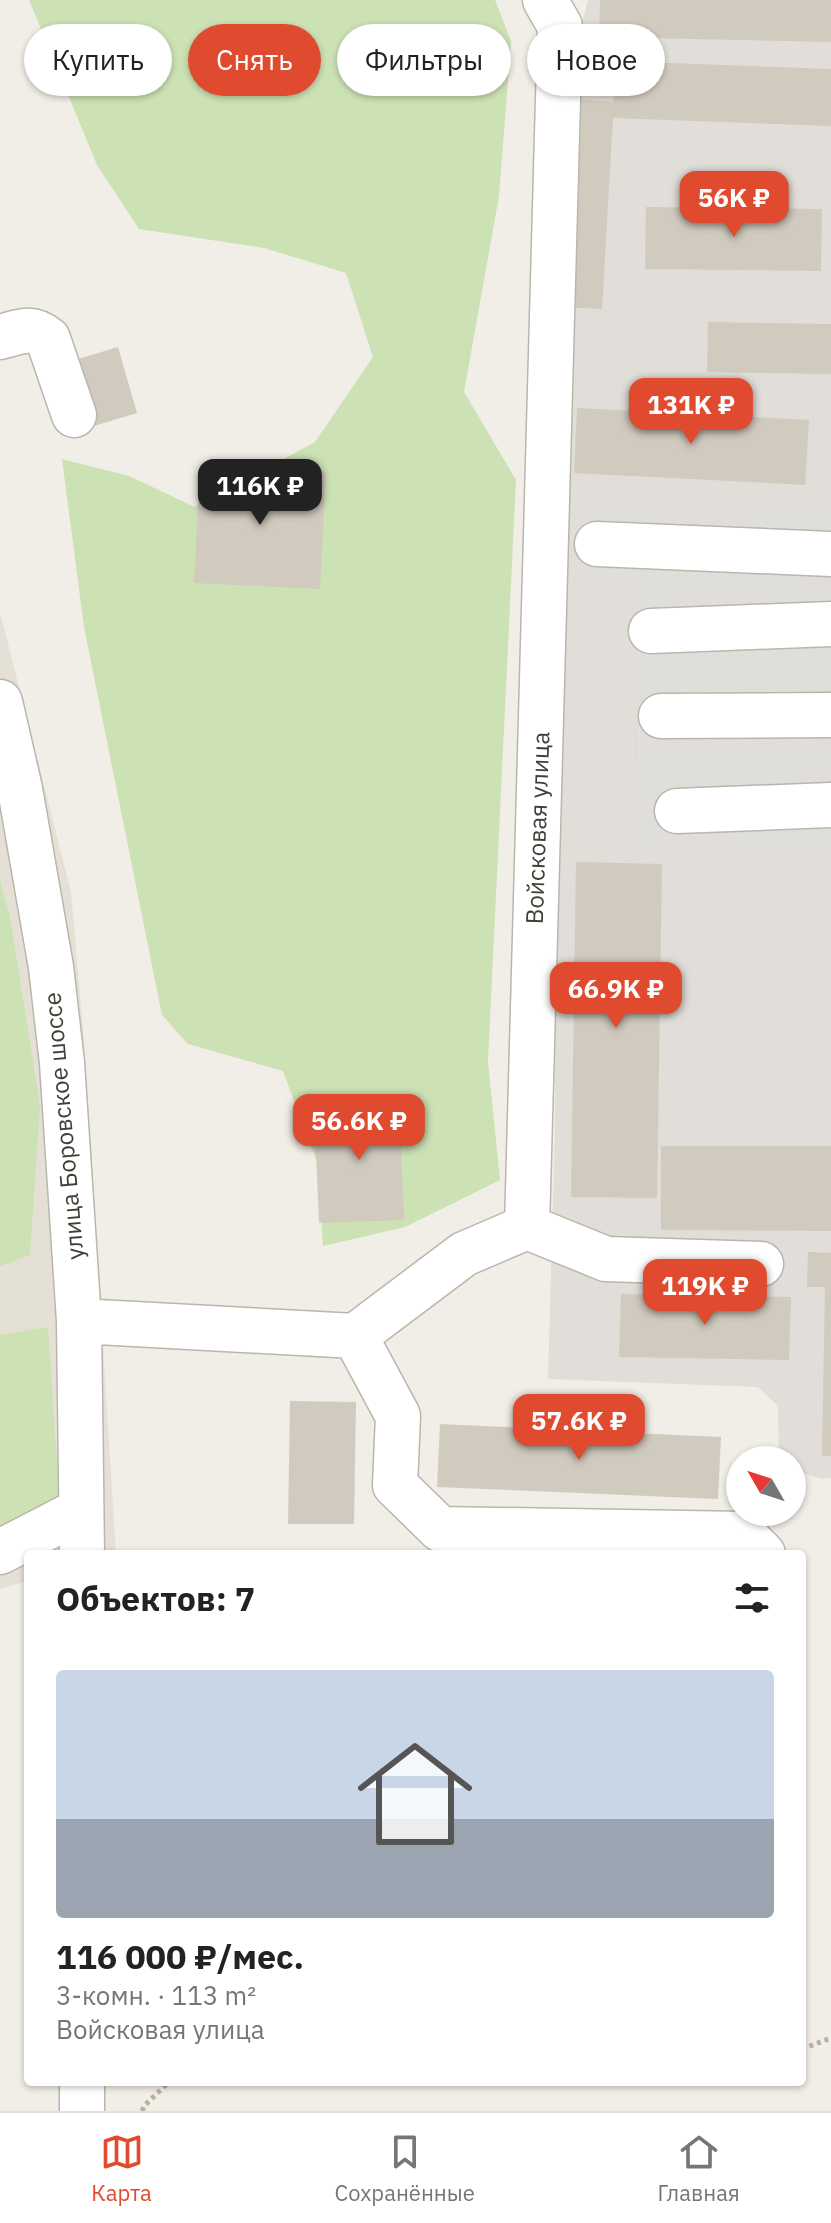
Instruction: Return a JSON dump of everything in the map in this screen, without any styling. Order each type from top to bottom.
[{"type":"street","name":"Войсковая улица","points":[[527,1227],[560,26],[545,0]]},
{"type":"street","points":[[0,337],[30,330],[38,331],[48,339],[74,415]]},
{"type":"street","points":[[597,544],[831,554]]},
{"type":"street","points":[[651,631],[831,624]]},
{"type":"street","name":"улица Боровское шоссе","points":[[0,702],[20,789],[51,967],[62,1063],[79,1321],[82,1550]]},
{"type":"street","points":[[661,716],[831,715]]},
{"type":"street","points":[[677,811],[831,805]]},
{"type":"street","points":[[79,1321],[355,1336],[464,1254],[527,1227],[606,1259],[761,1264]]},
{"type":"street","points":[[355,1336],[398,1416],[395,1485],[440,1529],[743,1534],[759,1550]]},
{"type":"street","points":[[0,1552],[81,1510]]},
{"type":"street","points":[[82,2086],[82,2111]]},
{"type":"path","points":[[806,2047],[831,2038]]},
{"type":"path","points":[[142,2111],[165,2086]]},
{"type":"shaded area","points":[[588,0],[831,0],[831,392],[821,393],[821,501],[585,501],[585,588],[640,589],[639,861],[828,862],[828,937],[831,937],[831,1478],[821,1479],[806,1474],[806,1446],[779,1446],[778,1406],[758,1387],[548,1379],[555,1128],[557,396],[567,96],[665,96],[665,24],[582,24]]},
{"type":"shaded area","points":[[821,392],[831,392],[831,937],[828,937],[828,862],[639,861],[640,589],[585,589],[585,501],[821,501]]},
{"type":"shaded area","points":[[0,612],[71,892],[84,1041],[116,1550],[24,1550],[24,1582],[0,1589]]},
{"type":"green space","points":[[29,0],[495,0],[504,24],[337,24],[337,96],[507,96],[499,196],[464,392],[516,480],[488,1061],[500,1180],[405,1227],[323,1246],[318,1165],[283,1071],[188,1044],[162,1015],[84,627],[62,459],[129,476],[195,507],[315,442],[373,357],[346,273],[264,248],[139,229],[97,165],[69,96],[172,96],[172,24],[39,24]]},
{"type":"green space","points":[[0,880],[10,917],[40,1106],[30,1255],[0,1266]]},
{"type":"green space","points":[[48,1327],[60,1510],[0,1540],[0,1335]]},
{"type":"building","points":[[600,0],[831,0],[831,42],[665,38],[665,24],[599,24]]},
{"type":"building","points":[[665,63],[831,69],[831,126],[613,118],[602,309],[565,307],[577,99],[613,102],[613,96],[665,96]]},
{"type":"building","points":[[646,207],[822,209],[821,271],[645,269]]},
{"type":"building","points":[[708,322],[831,324],[831,374],[707,372]]},
{"type":"building","points":[[118,347],[137,413],[94,426],[75,360]]},
{"type":"building","points":[[577,408],[809,420],[805,485],[574,473]]},
{"type":"building","points":[[200,465],[326,472],[320,589],[194,583]]},
{"type":"building","points":[[576,862],[662,864],[657,1198],[571,1197]]},
{"type":"building","points":[[399,1102],[404,1220],[319,1223],[314,1105]]},
{"type":"building","points":[[661,1146],[831,1146],[831,1231],[661,1230]]},
{"type":"building","points":[[808,1252],[831,1253],[831,1456],[822,1456],[825,1287],[807,1287]]},
{"type":"building","points":[[621,1294],[791,1297],[789,1360],[619,1357]]},
{"type":"building","points":[[290,1401],[356,1402],[354,1524],[288,1524]]},
{"type":"building","points":[[440,1424],[721,1437],[718,1499],[437,1487]]}]
